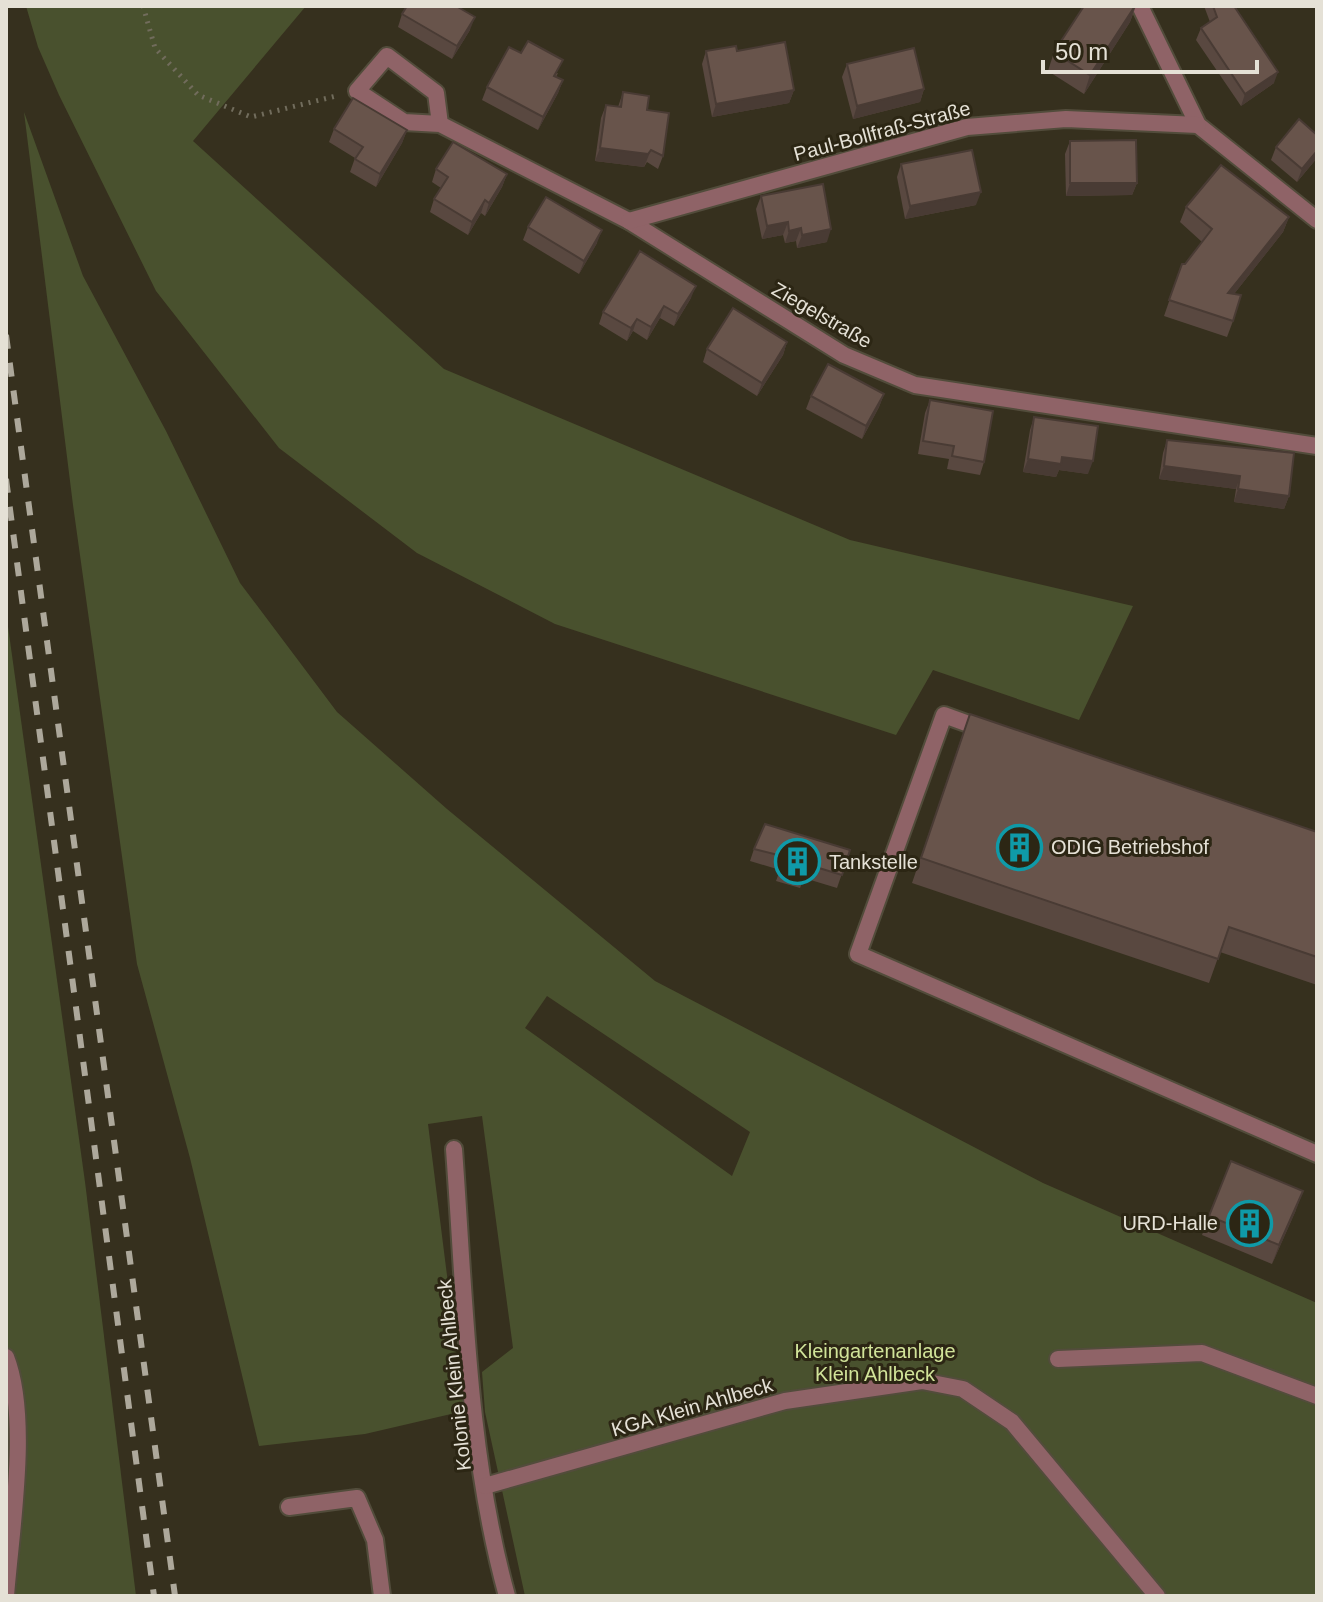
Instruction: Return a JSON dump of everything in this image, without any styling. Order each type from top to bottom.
[{"type":"street","points":[[1140,6],[1198,125],[1317,220]]},
{"type":"street","points":[[357,91],[387,56],[436,93],[440,124]]},
{"type":"street","name":"Ziegelstraße","points":[[357,91],[404,122],[440,124],[629,221],[844,355],[915,385],[1317,446]]},
{"type":"street","name":"Paul-Bollfraß-Straße","points":[[629,221],[967,127],[1066,119],[1198,125]]},
{"type":"street","points":[[1004,737],[944,715],[858,954],[1317,1154]]},
{"type":"street","name":"Kolonie Klein Ahlbeck","points":[[454,1149],[474,1415],[507,1596]]},
{"type":"street","points":[[1058,1359],[1202,1353],[1317,1396]]},
{"type":"street","points":[[6,1357],[13,1374],[17,1442],[6,1596]]},
{"type":"street","name":"KGA Klein Ahlbeck","points":[[485,1486],[785,1401],[922,1381],[963,1389],[1012,1422],[1157,1596]]},
{"type":"street","points":[[289,1507],[357,1498],[375,1540],[382,1596]]},
{"type":"path","points":[[143,6],[155,48],[198,95],[251,117],[357,91]]},
{"type":"green space","points":[[26,6],[306,6],[193,141],[444,369],[850,540],[1133,606],[1079,720],[933,670],[896,735],[555,624],[417,553],[279,448],[156,291],[59,95],[38,47]]},
{"type":"green space","name":"Kleingartenanlage Klein Ahlbeck","points":[[24,112],[83,276],[166,431],[240,583],[337,712],[447,809],[655,981],[1043,1183],[1317,1303],[1317,1596],[525,1596],[485,1412],[482,1372],[513,1348],[482,1116],[428,1124],[464,1411],[365,1434],[259,1446],[190,1158],[137,964],[73,505]],"holes":[[[547,996],[750,1132],[732,1176],[525,1028]]]},
{"type":"green space","points":[[6,612],[85,1182],[136,1596],[6,1596]]},
{"type":"building","points":[[407,6],[456,6],[475,17],[457,46],[402,14]]},
{"type":"building","points":[[1084,6],[1135,6],[1090,75],[1054,52]]},
{"type":"building","points":[[1213,6],[1234,6],[1278,72],[1245,94],[1201,28],[1217,17]]},
{"type":"building","points":[[528,41],[563,60],[554,76],[563,80],[543,117],[487,87],[509,47],[521,53]]},
{"type":"building","points":[[785,42],[794,90],[716,104],[706,51],[736,46],[737,51]]},
{"type":"building","points":[[914,48],[924,89],[857,106],[847,64]]},
{"type":"building","points":[[623,92],[649,96],[647,110],[669,113],[663,156],[651,150],[648,154],[600,148],[606,105],[621,107]]},
{"type":"building","points":[[353,98],[407,130],[380,174],[355,159],[363,147],[334,129]]},
{"type":"building","points":[[1299,119],[1317,135],[1317,151],[1302,169],[1276,147]]},
{"type":"building","points":[[1136,140],[1137,183],[1070,183],[1070,141]]},
{"type":"building","points":[[453,142],[507,174],[489,203],[485,200],[472,222],[434,199],[448,177],[436,169]]},
{"type":"building","points":[[972,150],[981,192],[910,206],[901,164]]},
{"type":"building","points":[[1221,165],[1289,217],[1228,293],[1241,295],[1233,321],[1169,300],[1182,264],[1212,229],[1186,207]]},
{"type":"building","points":[[823,184],[831,229],[802,235],[801,228],[789,231],[788,222],[767,226],[761,196]]},
{"type":"building","points":[[546,197],[602,230],[584,261],[528,227]]},
{"type":"building","points":[[640,251],[696,286],[678,314],[664,306],[651,327],[637,319],[631,328],[603,312]]},
{"type":"building","points":[[733,308],[787,342],[762,383],[707,349]]},
{"type":"building","points":[[828,364],[884,394],[866,426],[811,396]]},
{"type":"building","points":[[930,400],[993,411],[984,462],[952,456],[954,446],[923,441]]},
{"type":"building","points":[[1034,417],[1098,426],[1093,461],[1062,457],[1061,464],[1028,459]]},
{"type":"building","points":[[1167,440],[1294,453],[1289,496],[1238,489],[1240,476],[1164,466]]},
{"type":"building","points":[[970,714],[1317,832],[1317,957],[1229,927],[1218,959],[921,858]]},
{"type":"building","points":[[765,824],[850,850],[842,875],[809,865],[805,875],[781,868],[786,857],[754,849]]},
{"type":"building","name":"URD-Halle","points":[[1231,1161],[1303,1191],[1279,1245],[1209,1216]]},
{"type":"railway","points":[[6,335],[175,1596]]},
{"type":"railway","points":[[6,479],[154,1596]]},
{"type":"place","name":"ODIG Betriebshof","points":[[1020,847]]},
{"type":"place","name":"Tankstelle","points":[[798,862]]},
{"type":"place","name":"URD-Halle","points":[[1249,1223]]}]
